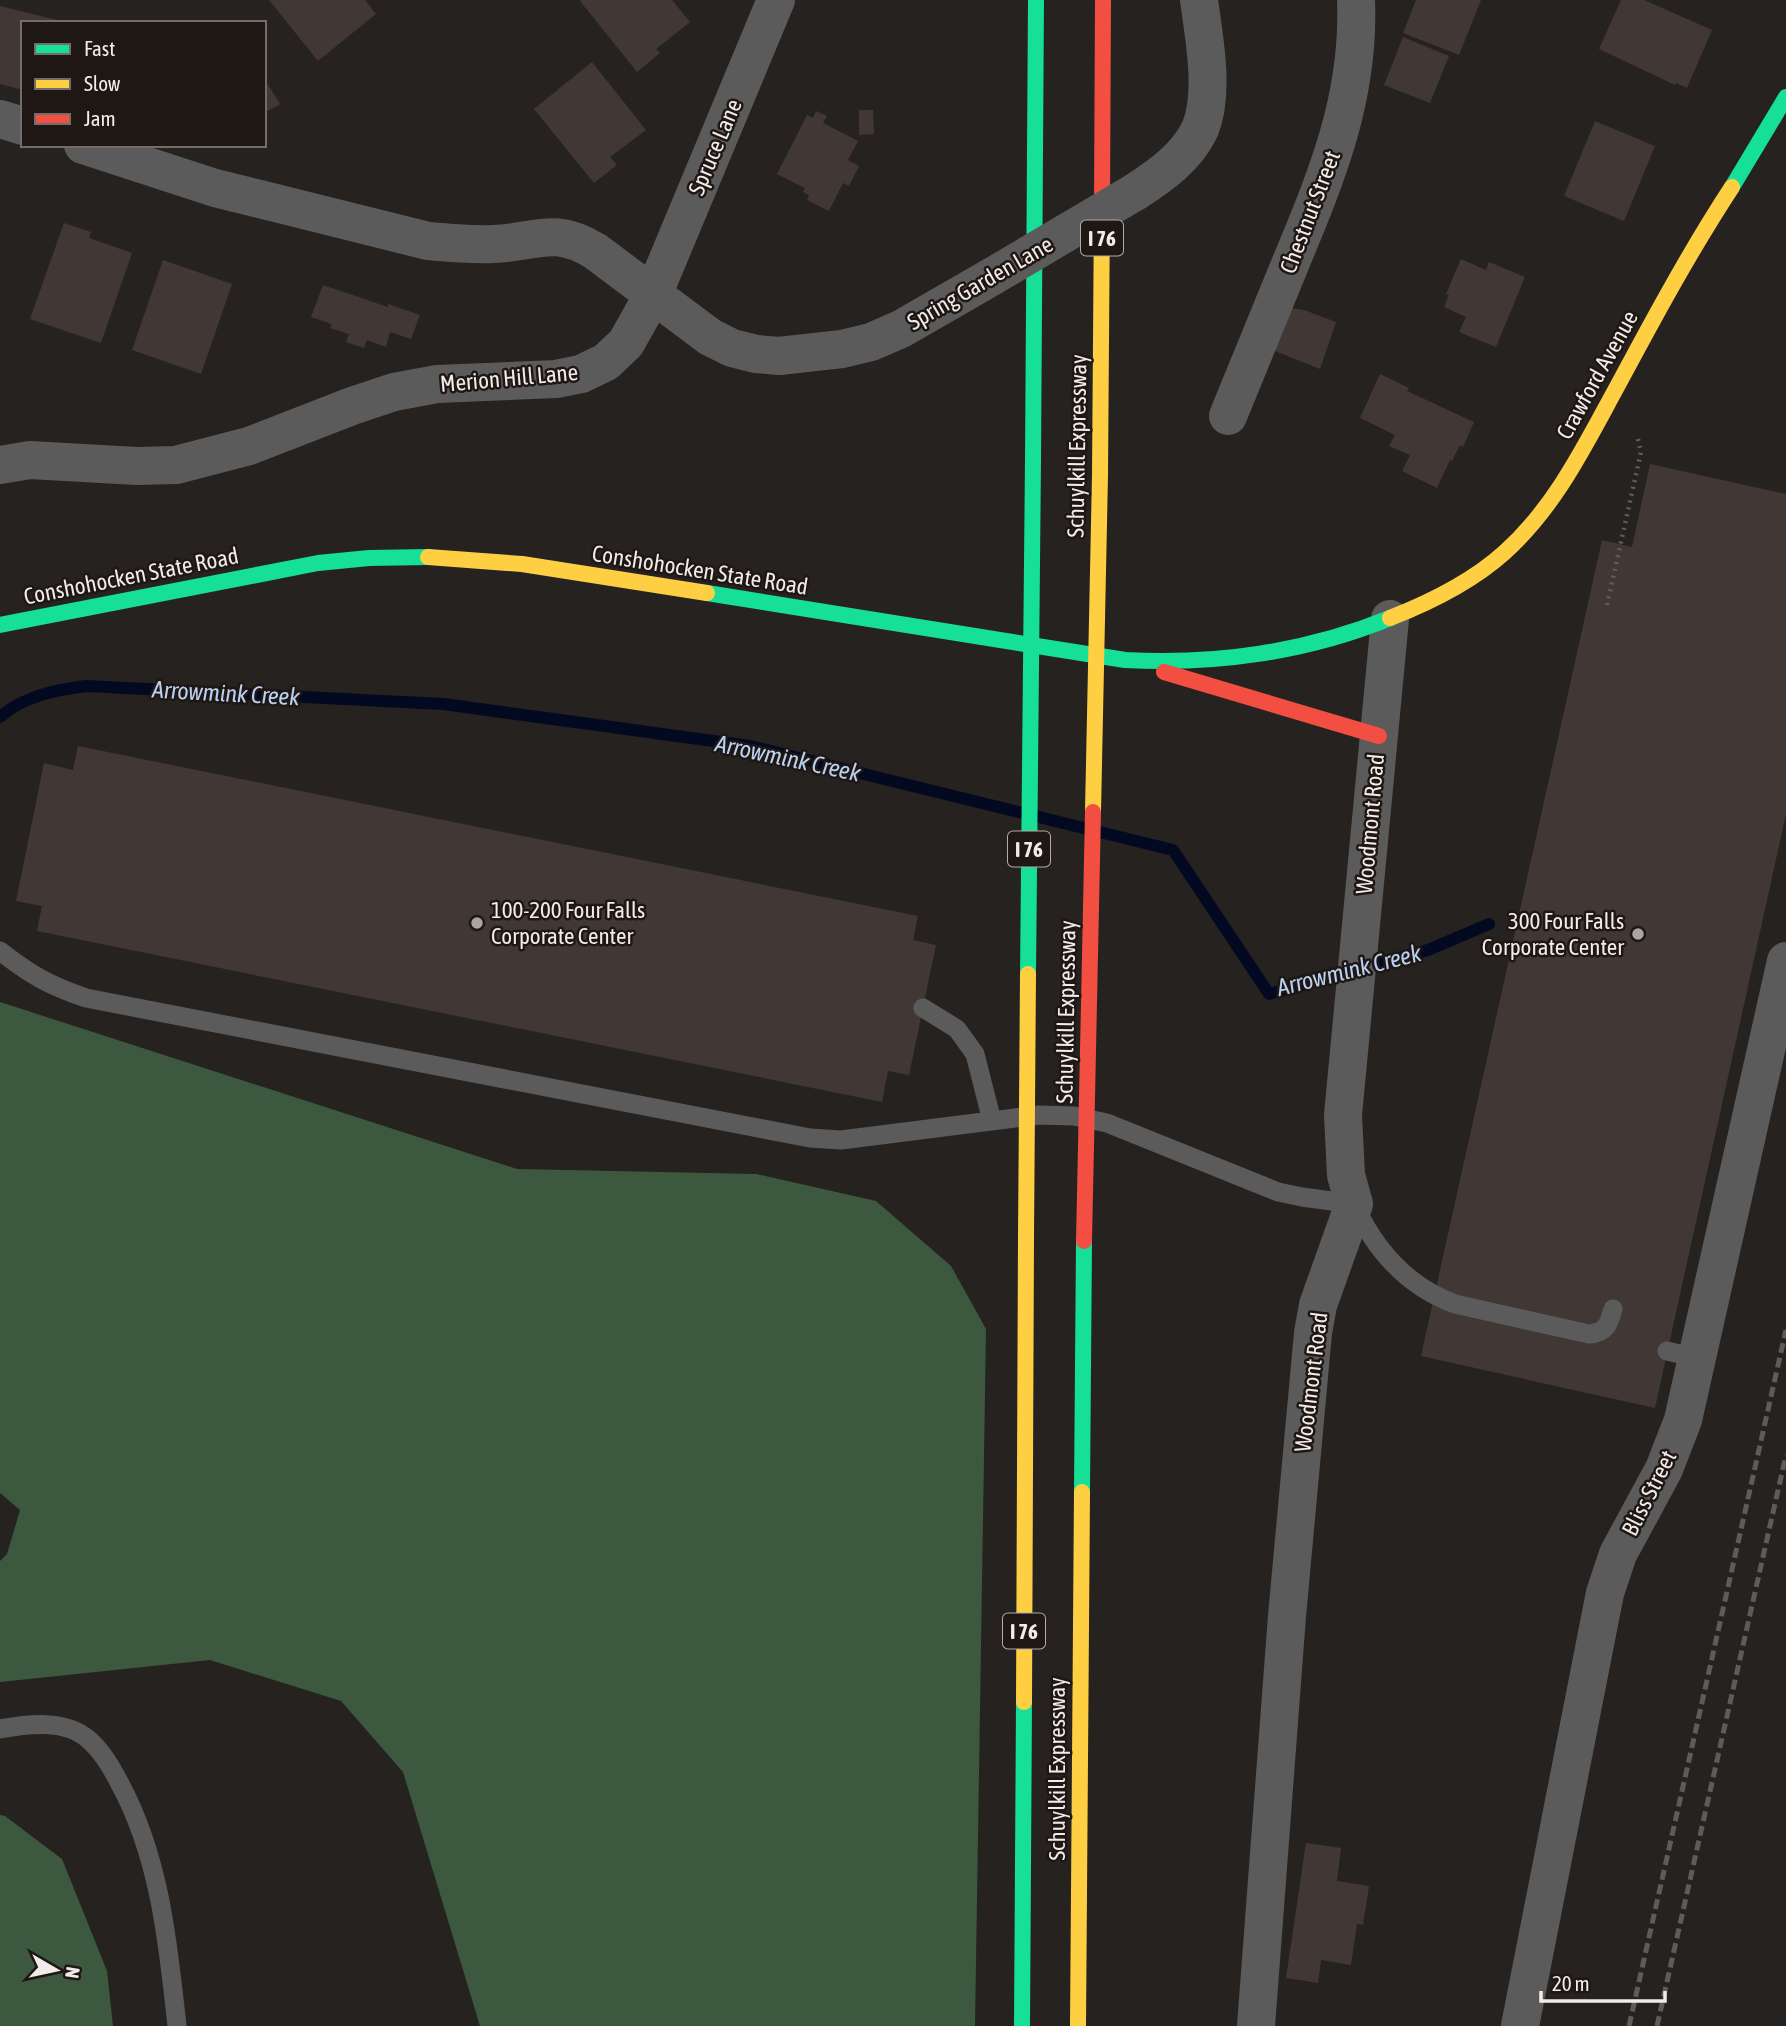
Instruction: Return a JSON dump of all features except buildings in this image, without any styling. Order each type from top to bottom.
[{"type":"main road","name":"Schuylkill Expressway","points":[[1023,2026],[1036,0]]},
{"type":"main road","name":"Schuylkill Expressway","points":[[1078,2026],[1084,1241],[1100,475],[1103,0]]},
{"type":"main road","name":"Crawford Avenue","points":[[1390,619],[1440,596],[1494,561],[1534,523],[1552,501],[1683,265],[1786,97]]},
{"type":"main road","name":"Conshohocken State Road","points":[[0,625],[318,563],[416,556],[522,565],[1125,660],[1177,662],[1283,651],[1390,619]]},
{"type":"main road","points":[[1125,660],[1378,736]]},
{"type":"street","name":"Spruce Lane","points":[[653,295],[776,0]]},
{"type":"street","name":"Spring Garden Lane","points":[[653,295],[710,337],[732,348],[756,354],[779,356],[842,349],[871,342],[901,329],[1165,173],[1188,147],[1200,128],[1206,100],[1208,64],[1199,0]]},
{"type":"street","name":"Chestnut Street","points":[[1228,416],[1335,152],[1354,69],[1356,0]]},
{"type":"street","points":[[0,118],[21,125]]},
{"type":"street","points":[[89,147],[215,188],[428,241],[464,245],[498,244],[559,236],[578,241],[595,251],[653,295]]},
{"type":"street","name":"Merion Hill Lane","points":[[10,458],[137,467],[176,465],[249,446],[394,392],[437,384],[556,379],[582,374],[606,362],[626,343],[653,295]]},
{"type":"street","name":"Woodmont Road","points":[[1256,2026],[1287,1616],[1313,1333],[1318,1305],[1354,1204],[1346,1175],[1343,1115],[1390,619]]},
{"type":"street","name":"Bliss Street","points":[[1520,2026],[1605,1594],[1618,1554],[1675,1445],[1682,1354],[1786,961]]},
{"type":"lane","points":[[0,951],[52,987],[86,998],[810,1138],[841,1140],[1051,1115],[1074,1116],[1107,1123],[1278,1192],[1302,1198],[1354,1204],[1378,1247],[1398,1269],[1434,1297],[1589,1334],[1604,1330],[1613,1309]]},
{"type":"lane","points":[[923,1008],[957,1029],[975,1055],[992,1121]]},
{"type":"lane","points":[[0,1729],[33,1723],[60,1727],[86,1737],[108,1762],[131,1802],[150,1856],[163,1916],[177,2026]]},
{"type":"path","points":[[1606,605],[1641,452]]},
{"type":"green space","points":[[0,1002],[517,1169],[756,1174],[876,1201],[951,1266],[986,1329],[975,2026],[480,2026],[403,1772],[341,1701],[210,1660],[0,1682],[0,1561],[7,1554],[20,1510],[0,1493]]},
{"type":"green space","points":[[0,1815],[62,1859],[107,1971],[113,2026],[0,2026]]},
{"type":"waterway","name":"Arrowmink Creek","points":[[0,717],[19,704],[40,695],[86,686],[443,704],[750,746],[1173,850],[1269,994],[1428,950],[1489,924]]},
{"type":"railway","points":[[1629,2026],[1786,1330]]},
{"type":"railway","points":[[1657,2026],[1786,1455]]},
{"type":"traffic: fast","points":[[1033,461],[1036,0]]},
{"type":"traffic: fast","points":[[1732,187],[1786,97]]},
{"type":"traffic: fast","points":[[1028,974],[1033,461]]},
{"type":"traffic: fast","points":[[0,625],[318,563],[369,558],[428,557]]},
{"type":"traffic: fast","points":[[707,593],[1125,660],[1193,660],[1260,654],[1326,640],[1390,618]]},
{"type":"traffic: fast","points":[[1082,1492],[1084,1241]]},
{"type":"traffic: fast","points":[[1022,2026],[1024,1702]]},
{"type":"traffic: slow","points":[[1390,618],[1436,598],[1479,573],[1505,552],[1540,515],[1581,452],[1673,285],[1732,187]]},
{"type":"traffic: slow","points":[[1100,475],[1102,205]]},
{"type":"traffic: slow","points":[[1093,812],[1100,475]]},
{"type":"traffic: slow","points":[[428,557],[522,564],[707,593]]},
{"type":"traffic: slow","points":[[1026,1237],[1028,974]]},
{"type":"traffic: slow","points":[[1024,1702],[1026,1237]]},
{"type":"traffic: slow","points":[[1078,2026],[1082,1492]]},
{"type":"traffic: jam","points":[[1102,205],[1103,0]]},
{"type":"traffic: jam","points":[[1164,672],[1379,736]]},
{"type":"traffic: jam","points":[[1084,1241],[1093,812]]},
{"type":"place","name":"100-200 Four Falls Corporate Center","points":[[477,923]]},
{"type":"place","name":"300 Four Falls Corporate Center","points":[[1638,934]]}]
